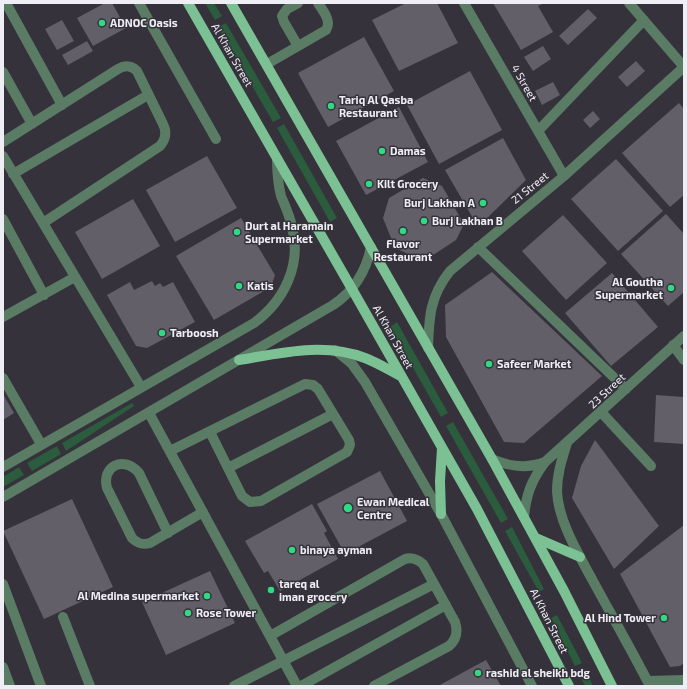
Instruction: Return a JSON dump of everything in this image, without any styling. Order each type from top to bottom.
[{"type":"main road","name":"Al Khan Street","points":[[188,3],[480,516],[569,686]]},
{"type":"main road","points":[[232,3],[536,538],[612,686]]},
{"type":"main road","points":[[239,360],[303,350],[335,350],[364,357],[401,377]]},
{"type":"main road","points":[[441,514],[440,481],[442,448]]},
{"type":"main road","points":[[536,538],[580,557]]},
{"type":"street","points":[[6,3],[62,104]]},
{"type":"street","points":[[139,3],[216,139]]},
{"type":"street","points":[[298,3],[287,9],[282,16],[298,46]]},
{"type":"street","points":[[267,64],[328,28],[328,21],[318,3]]},
{"type":"street","name":"4 Street","points":[[464,3],[564,176]]},
{"type":"street","points":[[629,3],[684,67]]},
{"type":"street","points":[[538,131],[644,20]]},
{"type":"street","points":[[3,142],[125,66],[134,68],[136,71],[165,128],[165,137],[160,146],[43,223]]},
{"type":"street","name":"21 Street","points":[[428,348],[430,311],[437,290],[450,271],[478,246],[564,176],[684,67]]},
{"type":"street","points":[[3,72],[32,124]]},
{"type":"street","points":[[14,174],[148,95]]},
{"type":"street","points":[[3,156],[141,387]]},
{"type":"street","points":[[3,466],[254,323],[271,309],[284,291],[292,270],[295,248],[291,222],[281,195],[277,171],[277,159]]},
{"type":"street","points":[[3,219],[44,295]]},
{"type":"street","points":[[478,246],[626,389]]},
{"type":"street","points":[[3,497],[333,306],[352,289],[364,269],[371,247]]},
{"type":"street","points":[[3,315],[44,295],[75,277]]},
{"type":"street","name":"23 Street","points":[[524,517],[528,490],[545,462],[684,336]]},
{"type":"street","points":[[673,345],[684,360]]},
{"type":"street","points":[[335,350],[352,364],[365,382],[441,514],[532,686]]},
{"type":"street","points":[[3,378],[42,444]]},
{"type":"street","points":[[170,451],[305,384],[313,385],[318,389],[349,440],[350,445],[347,452],[261,501],[250,502],[242,496],[210,432]]},
{"type":"street","points":[[149,412],[297,686]]},
{"type":"street","points":[[601,412],[650,466]]},
{"type":"street","points":[[228,468],[333,414]]},
{"type":"street","points":[[567,443],[558,477],[557,491],[563,520],[580,557],[649,684],[684,680]]},
{"type":"street","name":"23 Street","points":[[492,459],[507,465],[522,467],[545,462]]},
{"type":"street","points":[[168,533],[138,473],[134,468],[129,464],[122,464],[115,465],[110,469],[106,475],[105,482],[107,488],[132,538],[136,542],[146,544],[168,533],[203,512]]},
{"type":"street","points":[[270,636],[405,559],[410,558],[419,560],[423,564],[457,627],[456,638],[449,646],[374,686]]},
{"type":"street","points":[[3,584],[41,686]]},
{"type":"street","points":[[234,686],[434,584]]},
{"type":"street","points":[[302,686],[446,605]]},
{"type":"street","points":[[63,617],[90,686]]},
{"type":"street","points":[[3,667],[10,686]]},
{"type":"green space","points":[[205,3],[214,3],[222,16],[215,20]]},
{"type":"green space","points":[[226,23],[281,118],[273,122],[218,27]]},
{"type":"green space","points":[[284,124],[337,218],[330,222],[277,128]]},
{"type":"green space","points":[[397,322],[448,413],[441,417],[390,327]]},
{"type":"green space","points":[[132,403],[134,406],[66,451],[62,443]]},
{"type":"green space","points":[[453,422],[508,519],[501,523],[446,426]]},
{"type":"green space","points":[[57,446],[61,454],[32,471],[27,463]]},
{"type":"green space","points":[[19,467],[24,475],[3,487],[3,477]]},
{"type":"green space","points":[[512,527],[544,589],[539,592],[505,531]]},
{"type":"green space","points":[[557,615],[582,663],[575,666],[551,618]]},
{"type":"green space","points":[[585,669],[593,686],[585,686],[578,672]]},
{"type":"building","name":"ADNOC Oasis","points":[[105,3],[112,3],[126,28],[93,46],[77,18]]},
{"type":"building","points":[[406,3],[437,3],[458,43],[399,71],[372,20]]},
{"type":"building","points":[[493,3],[544,3],[538,6],[553,32],[521,50]]},
{"type":"building","points":[[588,9],[597,18],[568,45],[559,36]]},
{"type":"building","points":[[62,20],[74,41],[57,50],[45,29]]},
{"type":"building","points":[[364,37],[394,91],[328,127],[298,73]]},
{"type":"building","points":[[87,41],[93,51],[68,65],[62,55]]},
{"type":"building","points":[[543,46],[551,59],[533,71],[524,57]]},
{"type":"building","points":[[636,61],[645,71],[627,87],[618,77]]},
{"type":"building","points":[[470,71],[502,130],[439,164],[407,105]]},
{"type":"building","points":[[553,82],[560,95],[542,105],[535,91]]},
{"type":"building","points":[[679,103],[684,109],[684,195],[670,207],[622,153]]},
{"type":"building","name":"Damas","points":[[399,107],[428,162],[366,195],[336,141]]},
{"type":"building","points":[[593,111],[600,119],[590,128],[583,120]]},
{"type":"building","name":"Burj Lakhan A","points":[[503,138],[526,180],[478,227],[445,170]]},
{"type":"building","points":[[207,156],[237,208],[175,242],[146,190]]},
{"type":"building","points":[[616,159],[663,211],[618,251],[571,199]]},
{"type":"building","name":"Burj Lakhan B","points":[[423,178],[442,186],[464,224],[456,240],[424,261],[395,248],[383,218],[389,198]]},
{"type":"building","points":[[133,199],[160,246],[102,279],[75,232]]},
{"type":"building","points":[[666,214],[684,234],[684,292],[668,306],[621,254]]},
{"type":"building","points":[[563,215],[607,263],[566,300],[522,251]]},
{"type":"building","points":[[241,218],[275,275],[271,287],[214,320],[176,256]]},
{"type":"building","points":[[492,272],[602,376],[524,443],[504,442],[446,337],[445,305]]},
{"type":"building","points":[[612,273],[658,327],[611,366],[565,313]]},
{"type":"building","points":[[152,281],[155,286],[160,283],[163,287],[173,282],[195,322],[147,348],[136,346],[107,295],[130,282],[134,290]]},
{"type":"building","points":[[3,394],[14,413],[3,420]]},
{"type":"building","points":[[656,395],[684,397],[684,444],[654,442]]},
{"type":"building","points":[[595,440],[659,526],[614,569],[572,498],[581,466]]},
{"type":"building","points":[[380,471],[407,521],[345,554],[317,504]]},
{"type":"building","points":[[72,499],[113,587],[44,619],[3,531]]},
{"type":"building","name":"binaya ayman","points":[[312,504],[327,531],[324,533],[338,559],[280,591],[268,571],[264,573],[245,541]]},
{"type":"building","name":"Al Hind Tower","points":[[684,525],[684,663],[680,666],[670,667],[620,574]]},
{"type":"building","name":"Rose Tower","points":[[210,571],[235,623],[166,655],[142,602]]},
{"type":"building","name":"rashid al sheikh bdg","points":[[486,660],[501,686],[438,686]]},
{"type":"place","name":"ADNOC Oasis","points":[[102,23]]},
{"type":"place","name":"Tariq Al Qasba Restaurant","points":[[331,106]]},
{"type":"place","name":"Damas","points":[[382,151]]},
{"type":"place","name":"Kilt Grocery","points":[[369,184]]},
{"type":"place","name":"Burj Lakhan A","points":[[483,203]]},
{"type":"place","name":"Burj Lakhan B","points":[[424,221]]},
{"type":"place","name":"Flavor Restaurant","points":[[403,231]]},
{"type":"place","name":"Durt al Haramain Supermarket","points":[[237,232]]},
{"type":"place","name":"Katis","points":[[239,286]]},
{"type":"place","name":"Al Goutha Supermarket","points":[[671,288]]},
{"type":"place","name":"Tarboosh","points":[[162,333]]},
{"type":"place","name":"Safeer Market","points":[[489,364]]},
{"type":"place","name":"Ewan Medical Centre","points":[[348,508]]},
{"type":"place","name":"binaya ayman","points":[[292,550]]},
{"type":"place","name":"tareq al iman grocery","points":[[271,590]]},
{"type":"place","name":"Al Medina supermarket","points":[[207,596]]},
{"type":"place","name":"Rose Tower","points":[[188,613]]},
{"type":"place","name":"Al Hind Tower","points":[[664,618]]},
{"type":"place","name":"rashid al sheikh bdg","points":[[478,673]]}]
